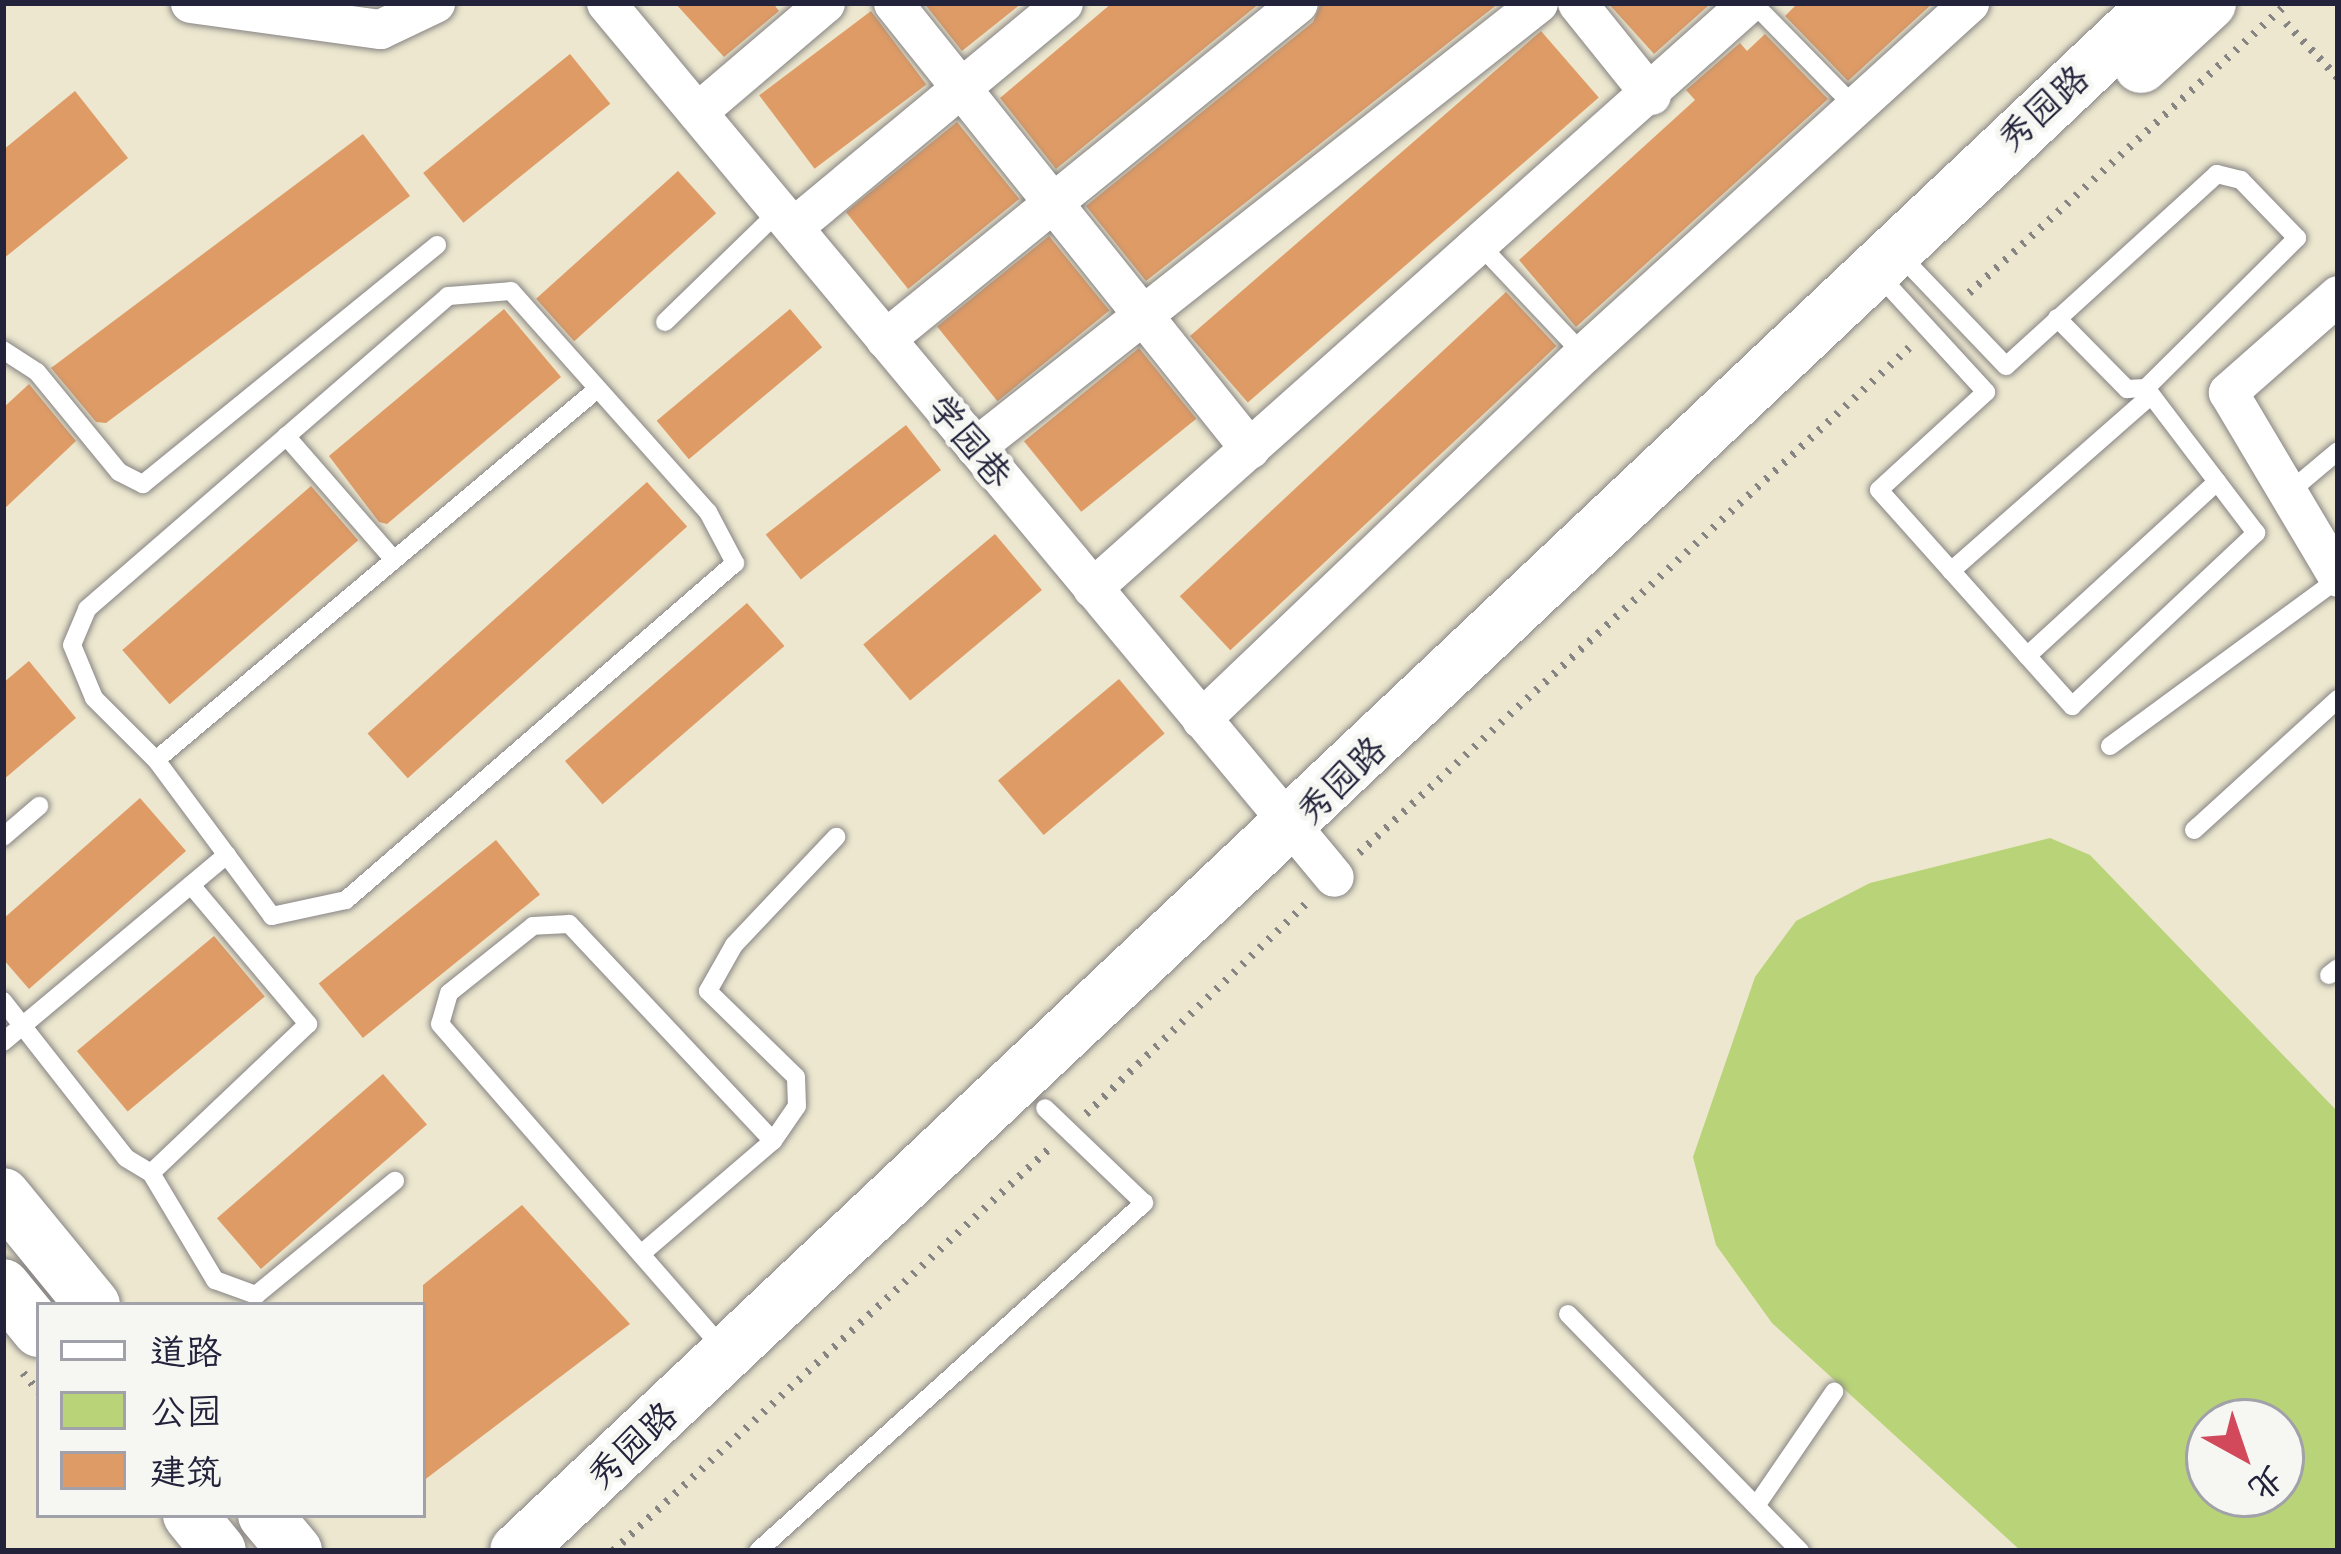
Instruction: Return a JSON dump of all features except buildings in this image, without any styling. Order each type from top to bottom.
[{"type":"street","points":[[190,3],[380,29],[435,3]]},
{"type":"street","name":"学园巷","points":[[606,3],[1314,854]]},
{"type":"street","points":[[697,112],[825,3]]},
{"type":"street","points":[[893,3],[1250,448]]},
{"type":"street","points":[[786,219],[1064,3]]},
{"type":"street","points":[[885,338],[1298,3]]},
{"type":"street","points":[[975,447],[1538,3]]},
{"type":"street","points":[[1577,3],[1651,95]]},
{"type":"street","points":[[1092,588],[1751,3]]},
{"type":"street","points":[[1201,719],[1583,354],[1969,3]]},
{"type":"street","name":"秀园路","points":[[1920,298],[2158,3]]},
{"type":"street","name":"秀园路","points":[[517,1551],[728,1355],[1314,854],[1920,298],[2209,3]]},
{"type":"street","points":[[2335,568],[2228,392],[2338,295]]},
{"type":"street","name":"秀园路","points":[[569,1551],[1058,1119],[1314,854]]},
{"type":"street","points":[[3,1195],[91,1302]]},
{"type":"street","points":[[3,1286],[36,1326]]},
{"type":"street","points":[[192,1518],[219,1551]]},
{"type":"street","points":[[268,1518],[295,1551]]},
{"type":"lane","points":[[1751,3],[1854,106]]},
{"type":"lane","points":[[1920,298],[2006,366],[2217,174],[2240,180],[2297,238],[2148,392],[1951,571]]},
{"type":"lane","points":[[665,322],[786,219]]},
{"type":"lane","points":[[3,350],[37,372],[119,472],[143,484],[437,245]]},
{"type":"lane","points":[[1480,245],[1583,354]]},
{"type":"lane","points":[[511,291],[595,392],[708,512],[735,563],[346,901],[272,916],[156,760],[94,698],[72,645],[87,609],[448,296],[511,291]]},
{"type":"lane","points":[[1920,298],[1986,392],[1879,490],[2072,706],[2256,533],[2148,392],[2126,389],[2057,318]]},
{"type":"lane","points":[[156,760],[595,392]]},
{"type":"lane","points":[[286,436],[394,560]]},
{"type":"lane","points":[[2288,494],[2338,451]]},
{"type":"lane","points":[[2027,656],[2217,482]]},
{"type":"lane","points":[[2110,746],[2335,568]]},
{"type":"lane","points":[[2194,830],[2338,699]]},
{"type":"lane","points":[[3,837],[39,806]]},
{"type":"lane","points":[[640,1254],[773,1141],[797,1106],[796,1077],[708,991],[734,945],[836,837]]},
{"type":"lane","points":[[3,1042],[227,855]]},
{"type":"lane","points":[[151,1173],[308,1024],[191,885]]},
{"type":"lane","points":[[728,1355],[440,1024],[449,992],[533,926],[569,924],[773,1141]]},
{"type":"lane","points":[[3,1001],[126,1158],[151,1173],[215,1280],[256,1295],[395,1181]]},
{"type":"lane","points":[[758,1551],[1144,1203],[1058,1119]]},
{"type":"lane","points":[[1568,1314],[1800,1551]]},
{"type":"lane","points":[[1758,1503],[1834,1391]]},
{"type":"path","points":[[614,1551],[1058,1119],[1314,854],[1920,298],[2288,3]]},
{"type":"path","points":[[2285,23],[2338,79]]},
{"type":"green space","points":[[2050,838],[2090,855],[2338,1112],[2338,1551],[2021,1551],[1772,1323],[1716,1245],[1693,1157],[1755,977],[1796,921],[1870,883]]}]
